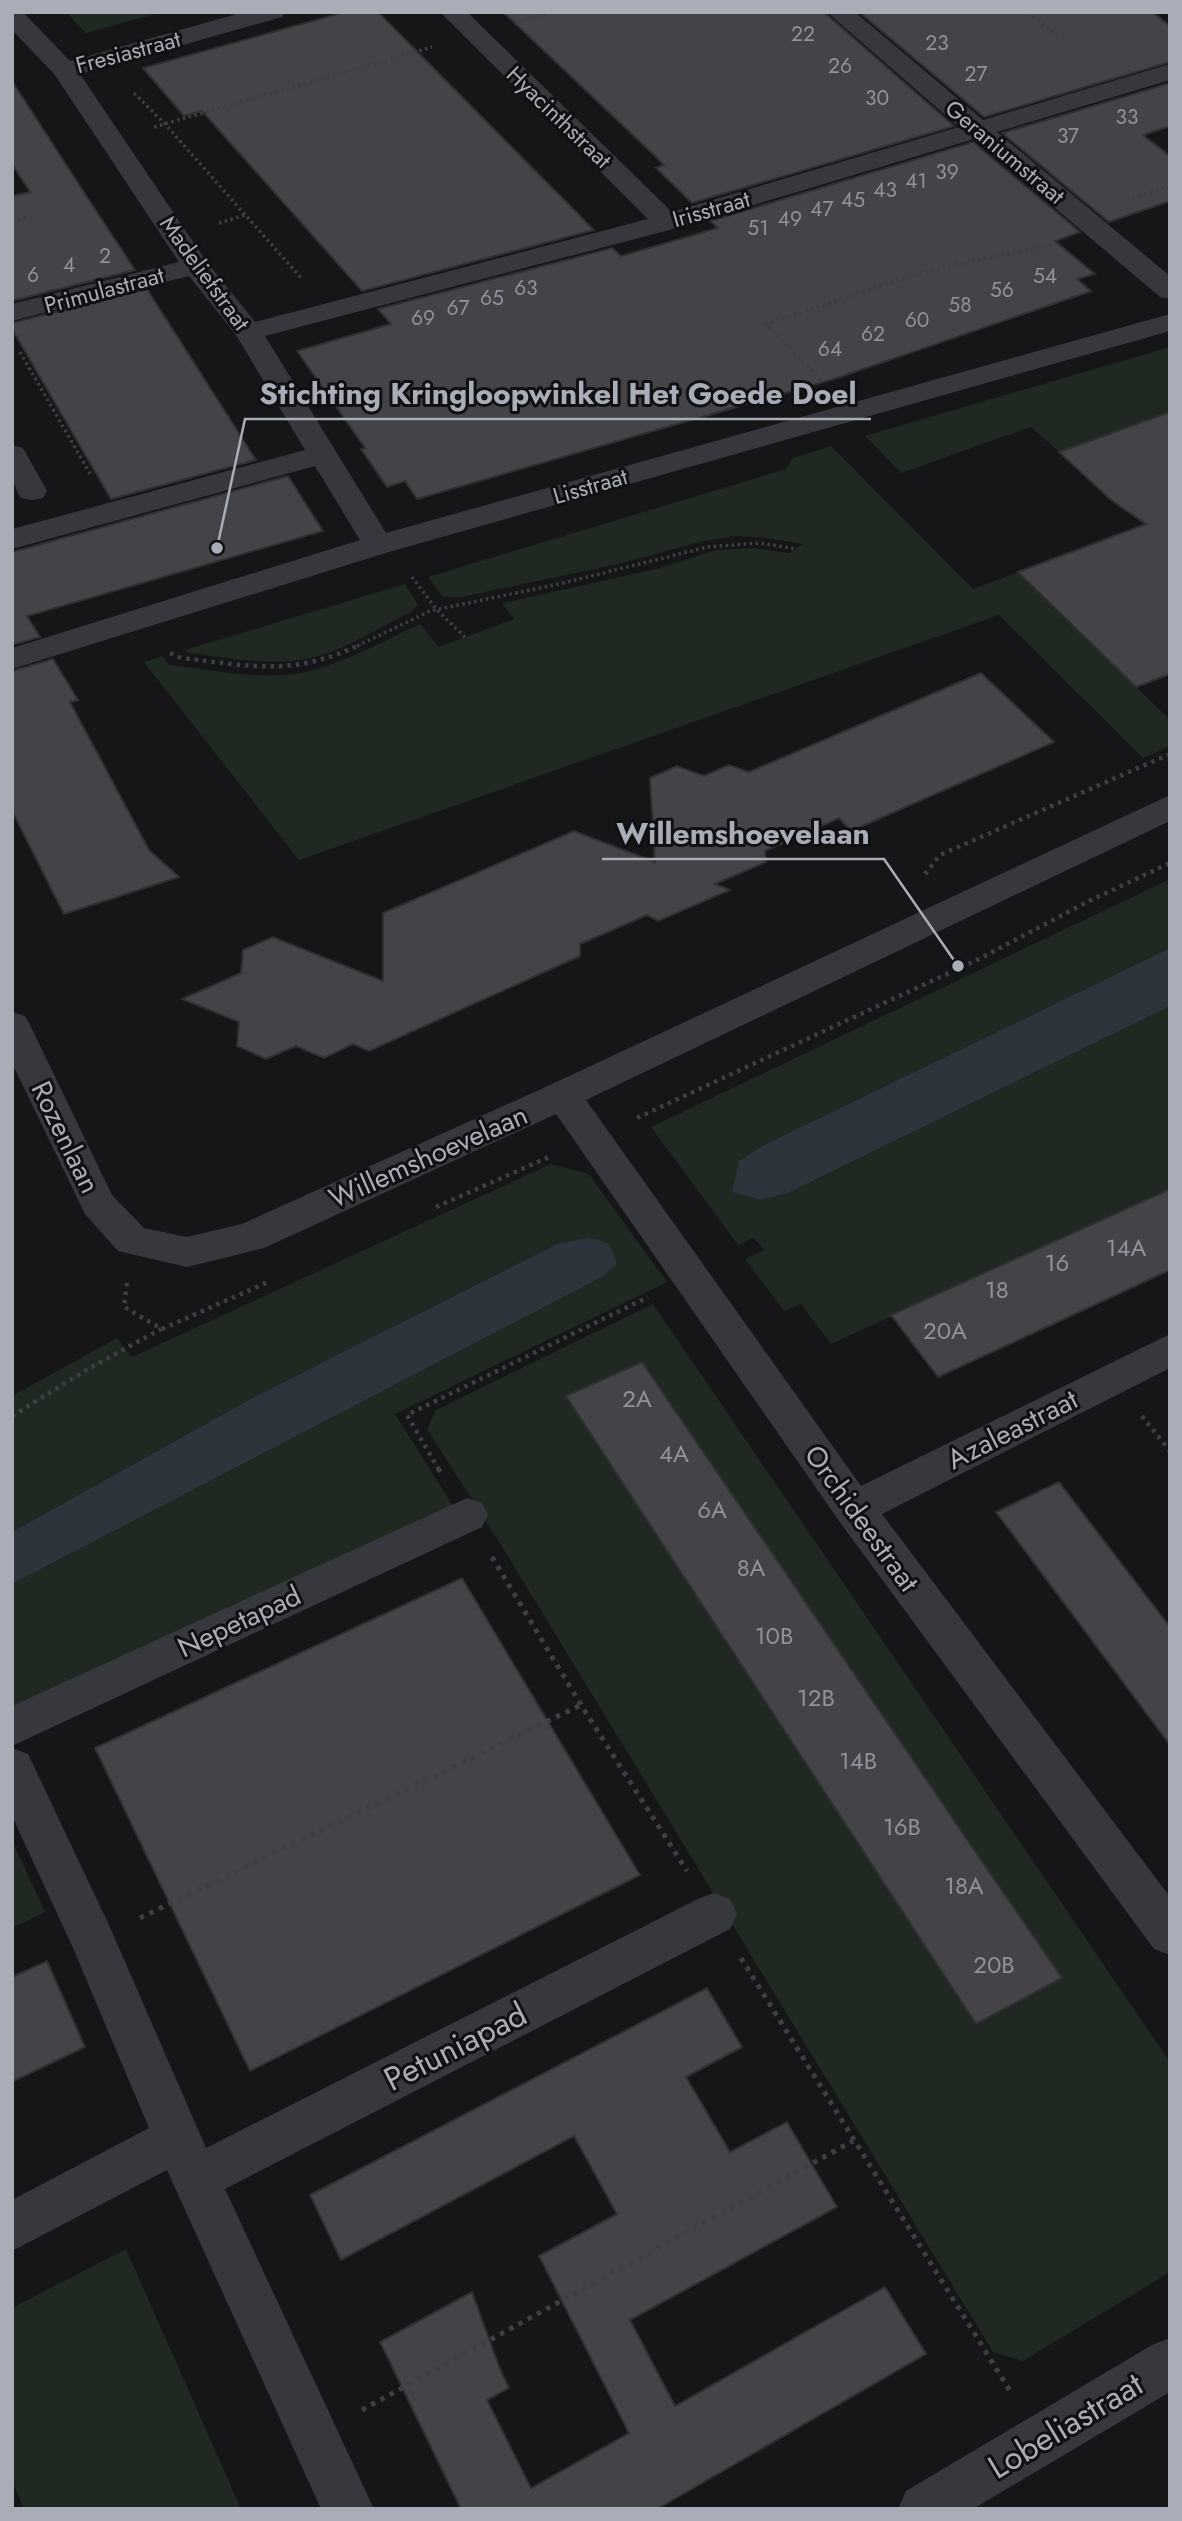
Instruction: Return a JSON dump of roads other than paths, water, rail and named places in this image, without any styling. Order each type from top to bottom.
[{"type":"street","name":"Fresiastraat","points":[[65,70],[273,12]]},
{"type":"street","name":"Hyacinthstraat","points":[[452,12],[667,222]]},
{"type":"street","name":"Geraniumstraat","points":[[839,12],[1170,291]]},
{"type":"street","name":"Madeliefstraat","points":[[12,15],[65,70],[196,266],[248,331],[378,545]]},
{"type":"street","name":"Irisstraat","points":[[248,331],[667,222],[1170,72]]},
{"type":"street","name":"Primulastraat","points":[[12,313],[196,266]]},
{"type":"street","name":"Lisstraat","points":[[12,659],[378,545],[1170,322]]},
{"type":"street","points":[[12,454],[33,491]]},
{"type":"street","points":[[12,539],[323,455]]},
{"type":"street","name":"Willemshoevelaan","points":[[132,1240],[187,1252],[250,1237],[563,1095],[1170,807]]},
{"type":"street","name":"Rozenlaan","points":[[12,1025],[98,1204],[132,1240]]},
{"type":"street","name":"Orchideestraat","points":[[563,1095],[854,1509],[1170,1934]]},
{"type":"street","name":"Azaleastraat","points":[[854,1509],[1170,1350]]},
{"type":"street","name":"Nepetapad","points":[[12,1727],[467,1515]]},
{"type":"street","points":[[12,1768],[93,1940],[186,2159],[348,2509]]},
{"type":"street","name":"Petuniapad","points":[[12,2227],[186,2159],[714,1914]]},
{"type":"street","name":"Lobeliastraat","points":[[924,2509],[1170,2363]]},
{"type":"place","name":"Stichting Kringloopwinkel Het Goede Doel","points":[[217,548]]},
{"type":"place","name":"Willemshoevelaan","points":[[958,966]]}]
